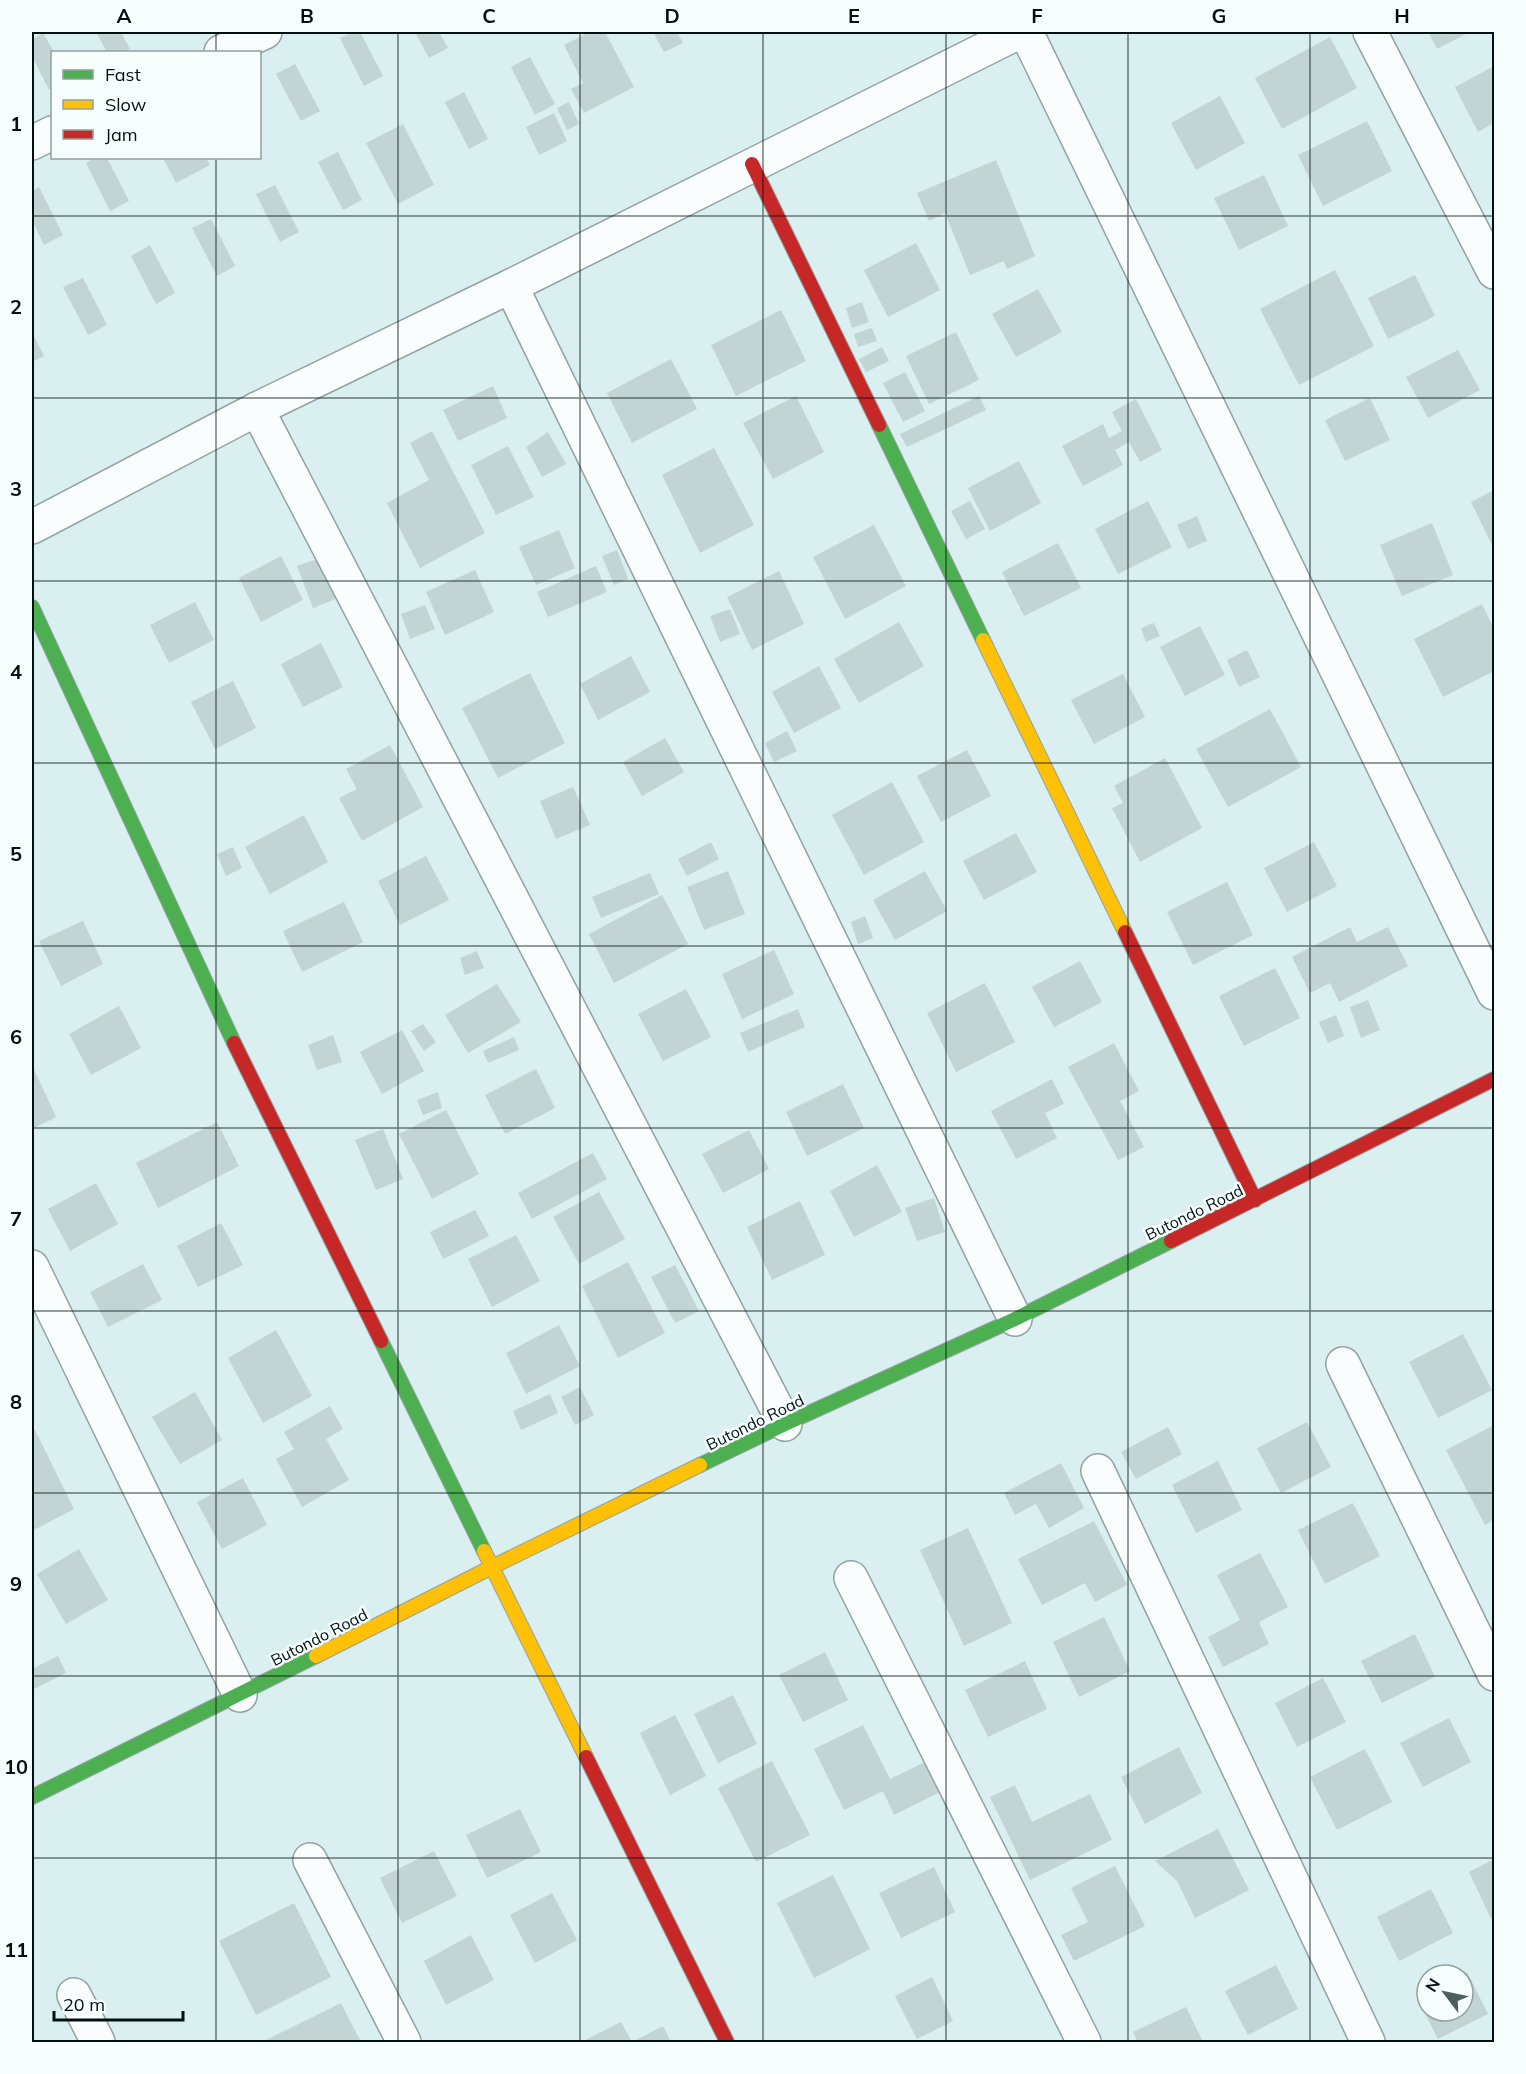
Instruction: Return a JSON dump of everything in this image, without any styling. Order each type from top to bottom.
[{"type":"street","points":[[223,51],[265,32]]},
{"type":"street","points":[[32,527],[257,409],[1019,32]]},
{"type":"street","points":[[1026,32],[1494,993]]},
{"type":"street","points":[[1370,32],[1458,198],[1494,272]]},
{"type":"street","points":[[32,143],[51,134]]},
{"type":"street","points":[[752,164],[1255,1200]]},
{"type":"street","points":[[511,285],[1015,1320]]},
{"type":"street","points":[[257,409],[785,1424]]},
{"type":"street","points":[[32,607],[242,1061],[727,2043]]},
{"type":"street","name":"Butondo Road","points":[[32,1797],[785,1424],[1015,1320],[1494,1079]]},
{"type":"street","points":[[32,1267],[240,1695]]},
{"type":"street","points":[[1343,1364],[1494,1674]]},
{"type":"street","points":[[1098,1471],[1368,2043]]},
{"type":"street","points":[[851,1578],[1084,2043]]},
{"type":"street","points":[[310,1860],[404,2043]]},
{"type":"street","points":[[74,1995],[98,2043]]},
{"type":"building","points":[[96,32],[121,32],[130,49],[106,51]]},
{"type":"building","points":[[353,32],[360,32],[383,76],[364,86],[340,38]]},
{"type":"building","points":[[415,32],[439,32],[448,48],[429,58]]},
{"type":"building","points":[[590,32],[605,32],[634,87],[584,113],[571,89],[583,83],[564,45]]},
{"type":"building","points":[[653,32],[677,32],[683,43],[664,52]]},
{"type":"building","points":[[1428,32],[1470,32],[1437,49]]},
{"type":"building","points":[[43,33],[53,51],[51,51],[51,89],[49,90],[32,56],[32,39]]},
{"type":"building","points":[[1330,37],[1357,88],[1282,129],[1255,78]]},
{"type":"building","points":[[530,57],[555,104],[535,115],[511,67]]},
{"type":"building","points":[[295,64],[320,111],[301,121],[276,74]]},
{"type":"building","points":[[1494,66],[1494,123],[1478,132],[1455,87]]},
{"type":"building","points":[[464,92],[488,139],[469,149],[445,102]]},
{"type":"building","points":[[1220,96],[1245,143],[1196,170],[1171,123]]},
{"type":"building","points":[[569,102],[579,124],[567,130],[557,108]]},
{"type":"building","points":[[554,113],[567,141],[539,155],[526,127]]},
{"type":"building","points":[[1367,121],[1392,171],[1323,206],[1298,155]]},
{"type":"building","points":[[403,124],[434,185],[398,204],[366,143]]},
{"type":"building","points":[[338,152],[362,200],[343,210],[318,162]]},
{"type":"building","points":[[94,159],[108,159],[129,201],[110,211],[86,163]]},
{"type":"building","points":[[164,159],[207,159],[210,165],[176,183]]},
{"type":"building","points":[[996,160],[1035,256],[1007,269],[1004,261],[970,275],[945,213],[929,221],[917,193]]},
{"type":"building","points":[[1264,175],[1288,226],[1239,250],[1214,198]]},
{"type":"building","points":[[275,185],[299,232],[280,242],[256,194]]},
{"type":"building","points":[[39,187],[63,235],[44,245],[32,220],[32,191]]},
{"type":"building","points":[[211,219],[235,266],[217,276],[192,228]]},
{"type":"building","points":[[916,243],[940,290],[888,317],[864,270]]},
{"type":"building","points":[[150,245],[175,293],[156,304],[131,256]]},
{"type":"building","points":[[1335,270],[1374,346],[1299,385],[1260,309]]},
{"type":"building","points":[[1415,275],[1435,316],[1388,339],[1368,298]]},
{"type":"building","points":[[83,278],[107,325],[88,335],[63,287]]},
{"type":"building","points":[[1038,289],[1062,332],[1016,357],[992,314]]},
{"type":"building","points":[[862,302],[869,322],[852,328],[846,308]]},
{"type":"building","points":[[781,310],[806,361],[736,396],[711,345]]},
{"type":"building","points":[[872,328],[877,341],[858,347],[854,334]]},
{"type":"building","points":[[32,332],[44,356],[32,362]]},
{"type":"building","points":[[956,332],[979,380],[929,404],[906,356]]},
{"type":"building","points":[[882,347],[889,361],[866,372],[859,359]]},
{"type":"building","points":[[1458,350],[1480,390],[1428,418],[1406,377]]},
{"type":"building","points":[[671,359],[697,409],[632,443],[607,393]]},
{"type":"building","points":[[905,372],[925,411],[903,422],[883,383]]},
{"type":"building","points":[[493,386],[507,418],[458,441],[443,410]]},
{"type":"building","points":[[796,396],[824,452],[773,479],[743,423]]},
{"type":"building","points":[[979,396],[986,410],[907,447],[900,434]]},
{"type":"building","points":[[1370,398],[1390,440],[1345,461],[1325,420]]},
{"type":"building","points":[[1136,399],[1162,450],[1140,462],[1129,442],[1115,450],[1123,465],[1083,486],[1062,446],[1103,424],[1109,438],[1122,431],[1112,412]]},
{"type":"building","points":[[432,431],[485,533],[420,568],[387,503],[429,480],[410,443]]},
{"type":"building","points":[[548,432],[566,464],[542,477],[526,447]]},
{"type":"building","points":[[508,446],[534,497],[496,515],[471,465]]},
{"type":"building","points":[[714,448],[754,525],[700,553],[662,475]]},
{"type":"building","points":[[1019,461],[1041,503],[990,531],[968,488]]},
{"type":"building","points":[[1494,490],[1494,549],[1471,502]]},
{"type":"building","points":[[970,501],[985,529],[966,539],[951,511]]},
{"type":"building","points":[[1148,501],[1172,547],[1118,574],[1095,529]]},
{"type":"building","points":[[1197,516],[1207,541],[1188,549],[1177,525]]},
{"type":"building","points":[[1432,523],[1453,575],[1402,596],[1380,545]]},
{"type":"building","points":[[874,525],[906,586],[845,619],[813,557]]},
{"type":"building","points":[[559,530],[575,568],[536,585],[519,547]]},
{"type":"building","points":[[1058,543],[1081,588],[1024,616],[1002,572]]},
{"type":"building","points":[[617,550],[628,579],[614,585],[602,556]]},
{"type":"building","points":[[281,556],[303,600],[261,622],[239,578]]},
{"type":"building","points":[[323,557],[338,598],[313,608],[297,566]]},
{"type":"building","points":[[596,566],[607,592],[548,617],[537,592]]},
{"type":"building","points":[[475,570],[494,612],[445,635],[426,592]]},
{"type":"building","points":[[779,571],[804,624],[752,650],[727,597]]},
{"type":"building","points":[[195,602],[214,640],[169,663],[150,625]]},
{"type":"building","points":[[1482,604],[1494,629],[1494,671],[1443,697],[1414,639]]},
{"type":"building","points":[[425,605],[435,629],[410,639],[401,614]]},
{"type":"building","points":[[730,609],[740,634],[720,642],[710,616]]},
{"type":"building","points":[[899,622],[924,666],[859,703],[834,659]]},
{"type":"building","points":[[1154,623],[1160,636],[1146,642],[1141,628]]},
{"type":"building","points":[[1200,626],[1225,675],[1185,696],[1160,647]]},
{"type":"building","points":[[321,643],[343,687],[303,707],[281,664]]},
{"type":"building","points":[[1247,650],[1260,677],[1239,687],[1227,660]]},
{"type":"building","points":[[631,656],[650,692],[598,720],[580,684]]},
{"type":"building","points":[[819,666],[841,708],[794,733],[772,692]]},
{"type":"building","points":[[530,673],[565,743],[498,778],[462,708]]},
{"type":"building","points":[[1123,674],[1145,717],[1094,744],[1071,700]]},
{"type":"building","points":[[233,681],[256,728],[215,749],[191,702]]},
{"type":"building","points":[[1270,709],[1301,767],[1228,807],[1196,749]]},
{"type":"building","points":[[787,731],[797,751],[774,762],[765,743]]},
{"type":"building","points":[[665,738],[684,772],[642,796],[623,762]]},
{"type":"building","points":[[390,745],[423,807],[362,841],[339,798],[357,789],[346,769]]},
{"type":"building","points":[[967,750],[991,796],[941,822],[917,776]]},
{"type":"building","points":[[1165,758],[1202,828],[1140,862],[1112,808],[1123,803],[1114,786]]},
{"type":"building","points":[[892,782],[924,842],[864,875],[832,815]]},
{"type":"building","points":[[573,787],[590,825],[556,839],[540,801]]},
{"type":"building","points":[[304,815],[328,862],[270,894],[245,847]]},
{"type":"building","points":[[1016,833],[1037,872],[984,900],[963,861]]},
{"type":"building","points":[[711,842],[719,859],[687,876],[678,859]]},
{"type":"building","points":[[1314,842],[1337,886],[1287,912],[1264,868]]},
{"type":"building","points":[[233,847],[242,868],[226,876],[217,854]]},
{"type":"building","points":[[426,856],[449,900],[400,925],[378,881]]},
{"type":"building","points":[[728,871],[745,914],[704,930],[687,887]]},
{"type":"building","points":[[925,871],[947,911],[895,940],[873,900]]},
{"type":"building","points":[[650,873],[659,894],[601,918],[592,897]]},
{"type":"building","points":[[1227,882],[1253,935],[1193,965],[1167,912]]},
{"type":"building","points":[[662,895],[688,944],[614,983],[589,934]]},
{"type":"building","points":[[344,902],[363,942],[302,972],[283,931]]},
{"type":"building","points":[[865,916],[873,938],[858,944],[851,922]]},
{"type":"building","points":[[83,921],[103,964],[61,986],[39,941]]},
{"type":"building","points":[[1350,927],[1357,942],[1388,927],[1408,966],[1339,1002],[1330,983],[1310,993],[1292,957]]},
{"type":"building","points":[[774,950],[794,994],[742,1019],[722,974]]},
{"type":"building","points":[[477,951],[484,968],[465,975],[460,958]]},
{"type":"building","points":[[1080,961],[1102,1002],[1054,1027],[1032,987]]},
{"type":"building","points":[[1275,968],[1300,1018],[1244,1046],[1219,996]]},
{"type":"building","points":[[985,983],[1015,1042],[956,1072],[927,1013]]},
{"type":"building","points":[[497,984],[521,1022],[468,1053],[445,1015]]},
{"type":"building","points":[[686,989],[711,1037],[663,1061],[638,1014]]},
{"type":"building","points":[[1368,1000],[1380,1030],[1361,1038],[1350,1007]]},
{"type":"building","points":[[119,1006],[141,1048],[91,1075],[69,1034]]},
{"type":"building","points":[[798,1009],[805,1027],[748,1052],[740,1033]]},
{"type":"building","points":[[1336,1015],[1344,1036],[1328,1043],[1319,1022]]},
{"type":"building","points":[[423,1024],[436,1042],[424,1051],[411,1031]]},
{"type":"building","points":[[402,1030],[424,1071],[382,1094],[360,1052]]},
{"type":"building","points":[[333,1035],[342,1062],[317,1070],[308,1045]]},
{"type":"building","points":[[514,1037],[519,1050],[488,1063],[483,1051]]},
{"type":"building","points":[[1114,1043],[1139,1091],[1120,1101],[1144,1147],[1118,1160],[1068,1067]]},
{"type":"building","points":[[32,1065],[56,1117],[32,1129]]},
{"type":"building","points":[[536,1069],[555,1108],[505,1134],[485,1095]]},
{"type":"building","points":[[1052,1079],[1064,1104],[1045,1113],[1057,1138],[1016,1159],[991,1111]]},
{"type":"building","points":[[843,1084],[864,1128],[807,1156],[786,1112]]},
{"type":"building","points":[[438,1092],[442,1108],[423,1115],[417,1100]]},
{"type":"building","points":[[446,1110],[479,1174],[432,1199],[399,1134]]},
{"type":"building","points":[[217,1122],[239,1166],[158,1208],[136,1163]]},
{"type":"building","points":[[383,1129],[403,1179],[376,1190],[355,1140]]},
{"type":"building","points":[[749,1130],[769,1169],[723,1193],[702,1154]]},
{"type":"building","points":[[593,1153],[607,1179],[532,1219],[518,1193]]},
{"type":"building","points":[[877,1165],[902,1212],[854,1237],[830,1191]]},
{"type":"building","points":[[96,1183],[118,1224],[70,1251],[48,1209]]},
{"type":"building","points":[[599,1192],[625,1239],[579,1264],[553,1217]]},
{"type":"building","points":[[934,1198],[945,1232],[917,1241],[905,1208]]},
{"type":"building","points":[[800,1201],[825,1255],[772,1280],[747,1227]]},
{"type":"building","points":[[475,1210],[489,1236],[443,1259],[430,1232]]},
{"type":"building","points":[[221,1223],[243,1265],[198,1287],[177,1246]]},
{"type":"building","points":[[516,1235],[540,1281],[492,1307],[468,1259]]},
{"type":"building","points":[[628,1262],[665,1333],[618,1358],[582,1286]]},
{"type":"building","points":[[143,1264],[162,1300],[108,1327],[90,1292]]},
{"type":"building","points":[[675,1265],[699,1311],[675,1323],[651,1277]]},
{"type":"building","points":[[559,1325],[580,1366],[526,1394],[506,1353]]},
{"type":"building","points":[[276,1330],[312,1396],[263,1423],[228,1358]]},
{"type":"building","points":[[1463,1334],[1492,1390],[1438,1418],[1409,1362]]},
{"type":"building","points":[[580,1387],[594,1415],[575,1425],[561,1397]]},
{"type":"building","points":[[195,1392],[222,1440],[180,1464],[152,1417]]},
{"type":"building","points":[[550,1394],[558,1413],[521,1430],[513,1411]]},
{"type":"building","points":[[330,1406],[343,1429],[326,1439],[349,1480],[302,1507],[276,1459],[294,1449],[284,1432]]},
{"type":"building","points":[[1307,1422],[1331,1467],[1281,1493],[1257,1448]]},
{"type":"building","points":[[1494,1425],[1494,1520],[1485,1525],[1446,1450]]},
{"type":"building","points":[[1168,1427],[1182,1454],[1136,1479],[1121,1452]]},
{"type":"building","points":[[35,1430],[74,1509],[32,1531],[32,1432]]},
{"type":"building","points":[[1218,1461],[1242,1510],[1196,1533],[1172,1485]]},
{"type":"building","points":[[1061,1463],[1084,1508],[1049,1528],[1036,1504],[1015,1515],[1004,1493]]},
{"type":"building","points":[[243,1478],[267,1525],[222,1549],[197,1502]]},
{"type":"building","points":[[1353,1503],[1380,1556],[1325,1584],[1298,1530]]},
{"type":"building","points":[[1094,1521],[1127,1585],[1095,1602],[1085,1583],[1042,1605],[1018,1559]]},
{"type":"building","points":[[968,1528],[1012,1623],[964,1646],[920,1550]]},
{"type":"building","points":[[79,1549],[108,1600],[66,1624],[37,1574]]},
{"type":"building","points":[[1260,1553],[1288,1607],[1259,1622],[1269,1644],[1223,1667],[1208,1637],[1240,1620],[1217,1575]]},
{"type":"building","points":[[1104,1617],[1130,1671],[1079,1697],[1053,1642]]},
{"type":"building","points":[[1415,1634],[1435,1677],[1382,1703],[1361,1661]]},
{"type":"building","points":[[825,1652],[848,1700],[803,1722],[779,1675]]},
{"type":"building","points":[[58,1656],[66,1673],[32,1690],[32,1669]]},
{"type":"building","points":[[1025,1661],[1047,1709],[988,1737],[965,1690]]},
{"type":"building","points":[[1323,1678],[1346,1722],[1297,1747],[1275,1703]]},
{"type":"building","points":[[733,1695],[757,1744],[718,1763],[694,1714]]},
{"type":"building","points":[[675,1715],[706,1776],[670,1795],[640,1733]]},
{"type":"building","points":[[1449,1718],[1471,1762],[1423,1787],[1400,1743]]},
{"type":"building","points":[[863,1725],[890,1779],[925,1762],[940,1792],[894,1815],[883,1791],[844,1810],[814,1749]]},
{"type":"building","points":[[1179,1747],[1202,1793],[1145,1824],[1121,1777]]},
{"type":"building","points":[[1365,1749],[1392,1802],[1337,1830],[1310,1777]]},
{"type":"building","points":[[772,1761],[810,1835],[756,1862],[718,1788]]},
{"type":"building","points":[[1015,1785],[1032,1822],[1090,1794],[1112,1840],[1030,1880],[990,1797]]},
{"type":"building","points":[[520,1809],[541,1852],[487,1878],[466,1835]]},
{"type":"building","points":[[1218,1829],[1249,1890],[1195,1918],[1177,1881],[1155,1861]]},
{"type":"building","points":[[434,1851],[457,1896],[402,1923],[380,1878]]},
{"type":"building","points":[[1494,1859],[1494,1917],[1491,1919],[1469,1872]]},
{"type":"building","points":[[1115,1866],[1145,1926],[1074,1961],[1061,1935],[1088,1922],[1071,1888]]},
{"type":"building","points":[[934,1867],[955,1912],[901,1938],[879,1893]]},
{"type":"building","points":[[833,1875],[870,1949],[814,1978],[777,1903]]},
{"type":"building","points":[[1431,1889],[1453,1933],[1399,1961],[1377,1917]]},
{"type":"building","points":[[552,1893],[577,1940],[535,1963],[510,1915]]},
{"type":"building","points":[[294,1903],[331,1977],[256,2015],[219,1941]]},
{"type":"building","points":[[471,1935],[494,1980],[446,2005],[424,1961]]},
{"type":"building","points":[[1276,1965],[1298,2009],[1248,2035],[1225,1991]]},
{"type":"building","points":[[932,1977],[953,2021],[917,2039],[895,1996]]},
{"type":"building","points":[[1475,1988],[1488,2014],[1475,2020]]},
{"type":"building","points":[[341,2003],[361,2042],[262,2042]]},
{"type":"building","points":[[1186,2007],[1203,2042],[1138,2042],[1133,2032]]},
{"type":"building","points":[[621,2022],[632,2042],[581,2042]]},
{"type":"building","points":[[1430,2023],[1470,2023],[1438,2039]]},
{"type":"building","points":[[663,2026],[671,2042],[632,2042]]},
{"type":"traffic: fast","points":[[879,425],[983,640]]},
{"type":"traffic: fast","points":[[32,607],[234,1043]]},
{"type":"traffic: fast","points":[[700,1465],[1015,1319],[1171,1241]]},
{"type":"traffic: fast","points":[[381,1341],[484,1551]]},
{"type":"traffic: fast","points":[[32,1797],[316,1656]]},
{"type":"traffic: slow","points":[[983,640],[1125,932]]},
{"type":"traffic: slow","points":[[316,1656],[700,1465]]},
{"type":"traffic: slow","points":[[484,1551],[586,1757]]},
{"type":"traffic: jam","points":[[752,164],[879,425]]},
{"type":"traffic: jam","points":[[1125,932],[1255,1200]]},
{"type":"traffic: jam","points":[[234,1043],[381,1341]]},
{"type":"traffic: jam","points":[[1171,1241],[1494,1079]]},
{"type":"traffic: jam","points":[[586,1757],[727,2042]]}]
